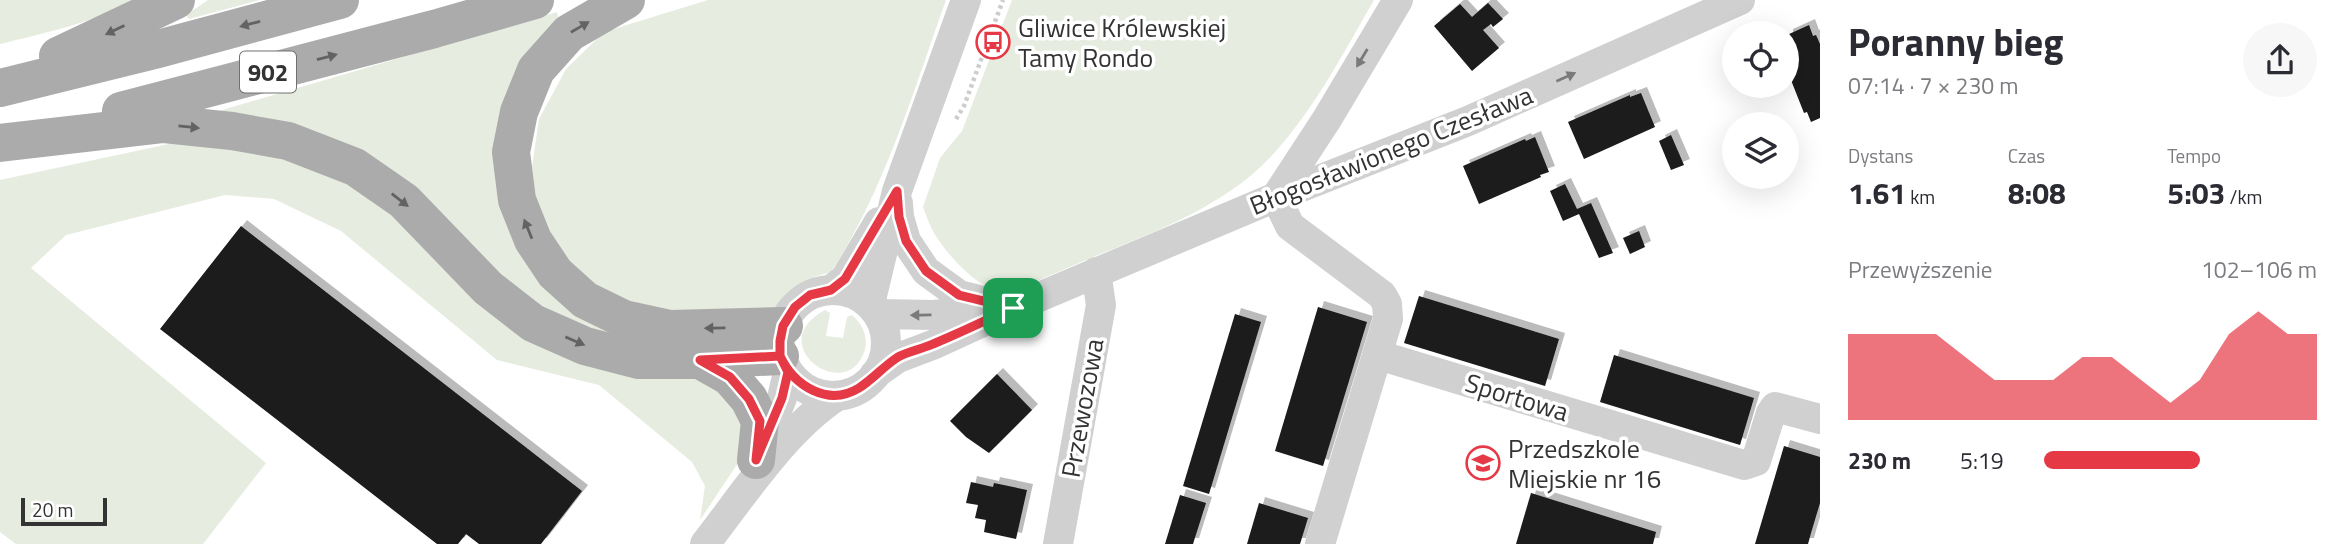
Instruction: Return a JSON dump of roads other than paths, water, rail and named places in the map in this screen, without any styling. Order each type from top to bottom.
[{"type":"main road","points":[[0,78],[69,52],[176,0]]},
{"type":"main road","name":"902","points":[[0,88],[340,0]]},
{"type":"main road","name":"902","points":[[0,142],[434,29],[535,0]]},
{"type":"main road","points":[[626,0],[569,33],[536,70],[519,112],[511,152],[517,200],[533,240],[555,273],[585,300],[624,319],[784,351]]},
{"type":"main road","points":[[0,142],[164,124],[232,131],[288,141],[355,167],[404,201],[488,288],[533,323],[585,346],[639,360],[700,360],[784,351]]},
{"type":"main road","points":[[700,360],[730,377],[749,399],[760,421],[756,460]]},
{"type":"street","points":[[874,309],[897,191],[966,0]]},
{"type":"street","points":[[1320,544],[1378,355],[1388,319],[1387,304],[1382,295],[1290,226],[1276,197],[1398,0]]},
{"type":"street","name":"Błogosławionego Czesława","points":[[1013,308],[1276,197],[1468,121],[1691,9],[1740,0]]},
{"type":"street","points":[[831,290],[845,279],[897,191]]},
{"type":"street","points":[[897,191],[899,217],[906,241],[926,271],[959,295],[1013,308]]},
{"type":"street","name":"Przewozowa","points":[[1058,544],[1101,305],[1096,272]]},
{"type":"street","points":[[711,536],[756,460],[782,398],[784,351],[795,307],[810,295],[831,290],[853,294],[874,309],[885,328],[887,340],[885,357],[875,374]]},
{"type":"street","points":[[874,309],[933,315],[1013,308]]},
{"type":"street","points":[[711,536],[780,448],[827,402],[857,390],[898,358],[1013,308]]},
{"type":"street","points":[[784,351],[812,391],[837,396]]},
{"type":"street","name":"Sportowa","points":[[1378,355],[1744,465],[1756,461],[1775,407],[1820,419]]},
{"type":"place","name":"Gliwice Królewskiej Tamy Rondo","points":[[993,42]]},
{"type":"place","name":"Przedszkole Miejskie nr 16","points":[[1483,463]]}]
